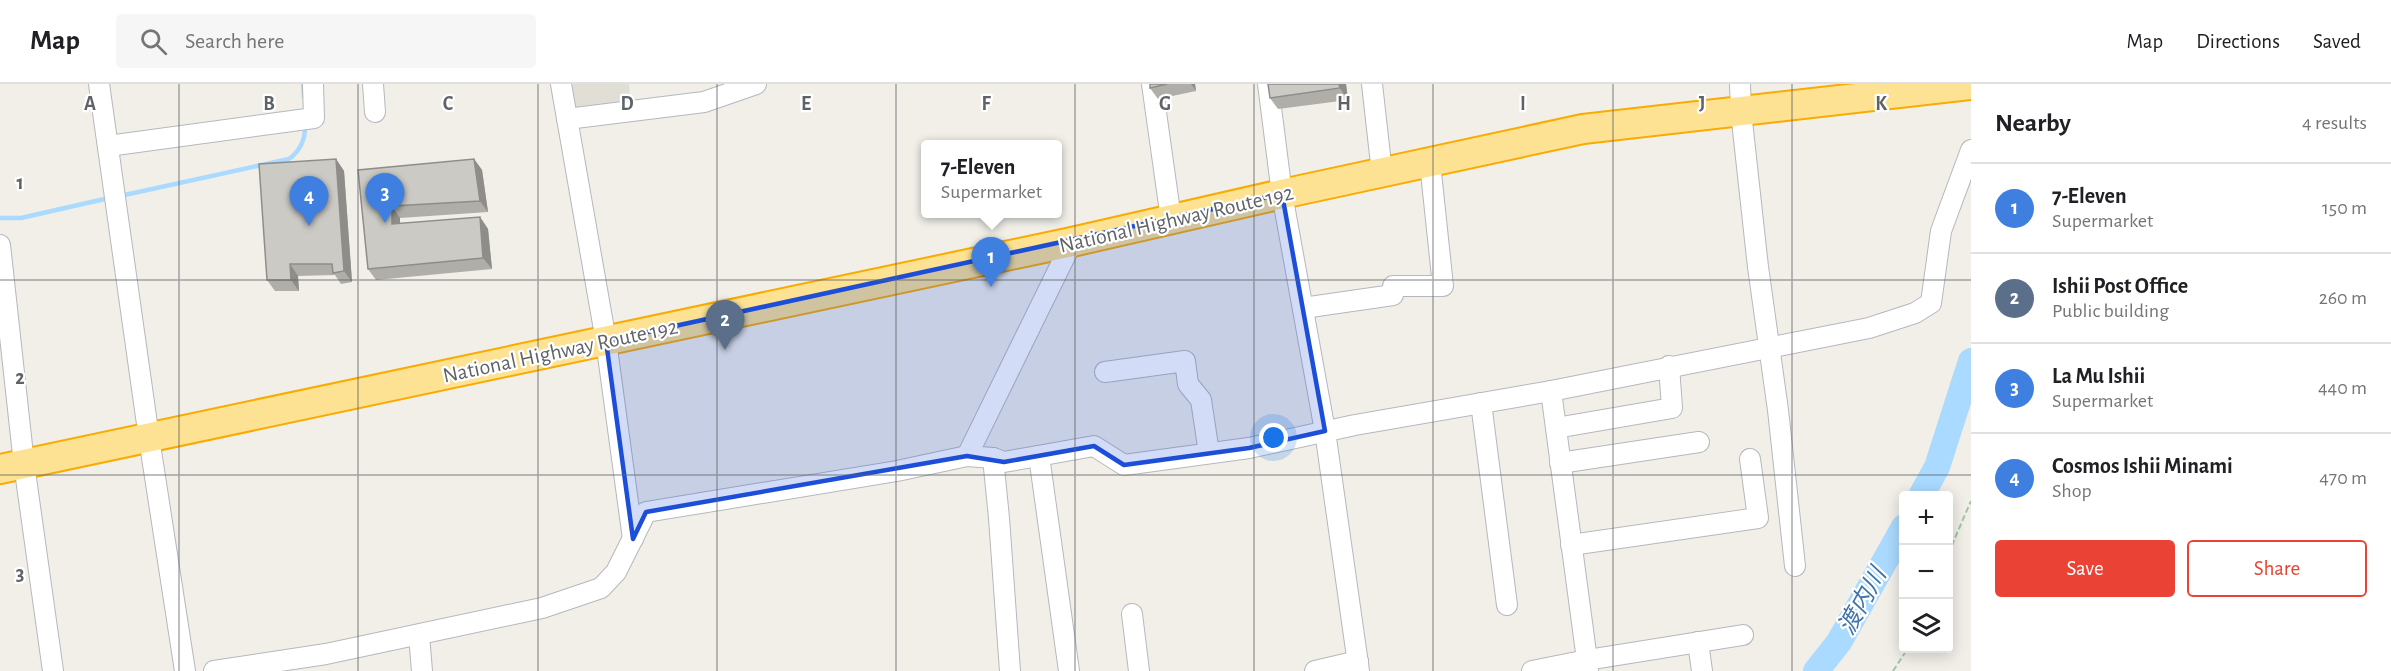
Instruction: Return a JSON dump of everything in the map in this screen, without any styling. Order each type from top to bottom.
[{"type":"highway","name":"National Highway Route 192","points":[[12,466],[1072,242],[1582,129],[1971,85]]},
{"type":"street","points":[[99,84],[117,198],[149,438],[185,671]]},
{"type":"street","points":[[108,146],[314,118],[313,84]]},
{"type":"street","points":[[373,84],[375,112]]},
{"type":"street","points":[[561,84],[606,341],[633,539]]},
{"type":"street","points":[[567,119],[704,102],[756,84]]},
{"type":"street","points":[[1152,84],[1170,219]]},
{"type":"street","points":[[1268,84],[1282,194],[1325,431],[1358,666],[1315,671]]},
{"type":"street","points":[[1372,84],[1382,173]]},
{"type":"street","points":[[1740,84],[1741,112],[1795,566]]},
{"type":"street","points":[[214,671],[326,654],[542,609],[601,588],[616,572],[646,512],[897,471],[967,456],[993,458],[1004,462],[1094,446],[1124,465],[1249,448],[1325,431],[1551,391],[1869,328],[1915,313],[1931,303],[1941,231],[1971,150]]},
{"type":"street","points":[[1303,308],[1393,295],[1393,286],[1443,286],[1430,163]]},
{"type":"street","points":[[967,456],[1072,242]]},
{"type":"street","points":[[0,245],[12,466],[53,671]]},
{"type":"street","points":[[1105,372],[1185,361],[1188,384],[1202,400],[1209,453]]},
{"type":"street","points":[[1556,428],[1672,408],[1669,366]]},
{"type":"street","points":[[1551,391],[1587,665]]},
{"type":"street","points":[[1481,403],[1507,605]]},
{"type":"street","points":[[1560,463],[1699,442]]},
{"type":"street","points":[[1039,456],[1069,671]]},
{"type":"street","points":[[993,458],[1010,671]]},
{"type":"street","points":[[1572,545],[1758,518],[1750,459]]},
{"type":"street","points":[[1132,614],[1139,671]]},
{"type":"street","points":[[419,634],[422,671]]},
{"type":"street","points":[[1532,671],[1587,665],[1743,635]]},
{"type":"street","points":[[1698,642],[1702,671]]},
{"type":"path","points":[[1952,545],[1971,501]]},
{"type":"path","points":[[1893,671],[1905,653]]},
{"type":"highlighted area","points":[[1282,194],[1325,431],[1249,448],[1124,465],[1094,446],[1004,462],[967,456],[646,512],[633,539],[606,341]]},
{"type":"shaded area","points":[[567,84],[629,84],[631,107],[573,114]]},
{"type":"building","points":[[1150,84],[1167,84],[1150,88]]},
{"type":"building","points":[[1268,84],[1339,84],[1340,88],[1270,98]]},
{"type":"building","points":[[336,159],[344,271],[333,273],[332,264],[290,264],[291,280],[267,280],[259,164]]},
{"type":"building","points":[[474,159],[480,201],[392,206],[392,224],[480,217],[483,258],[368,269],[358,170]]},
{"type":"waterway","points":[[303,84],[304,97]]},
{"type":"waterway","points":[[120,196],[289,159],[302,144],[305,123]]},
{"type":"waterway","points":[[0,218],[21,218],[109,198]]},
{"type":"waterway","name":"渡内川","points":[[1924,491],[1937,467],[1971,361]]},
{"type":"waterway","name":"渡内川","points":[[1816,671],[1839,642],[1899,536]]},
{"type":"place","name":"La Mu Ishii","points":[[385,223]]},
{"type":"place","name":"Cosmos Ishii Minami","points":[[309,226]]},
{"type":"place","name":"7-Eleven","points":[[991,287]]},
{"type":"place","name":"Ishii Post Office","points":[[725,350]]}]
